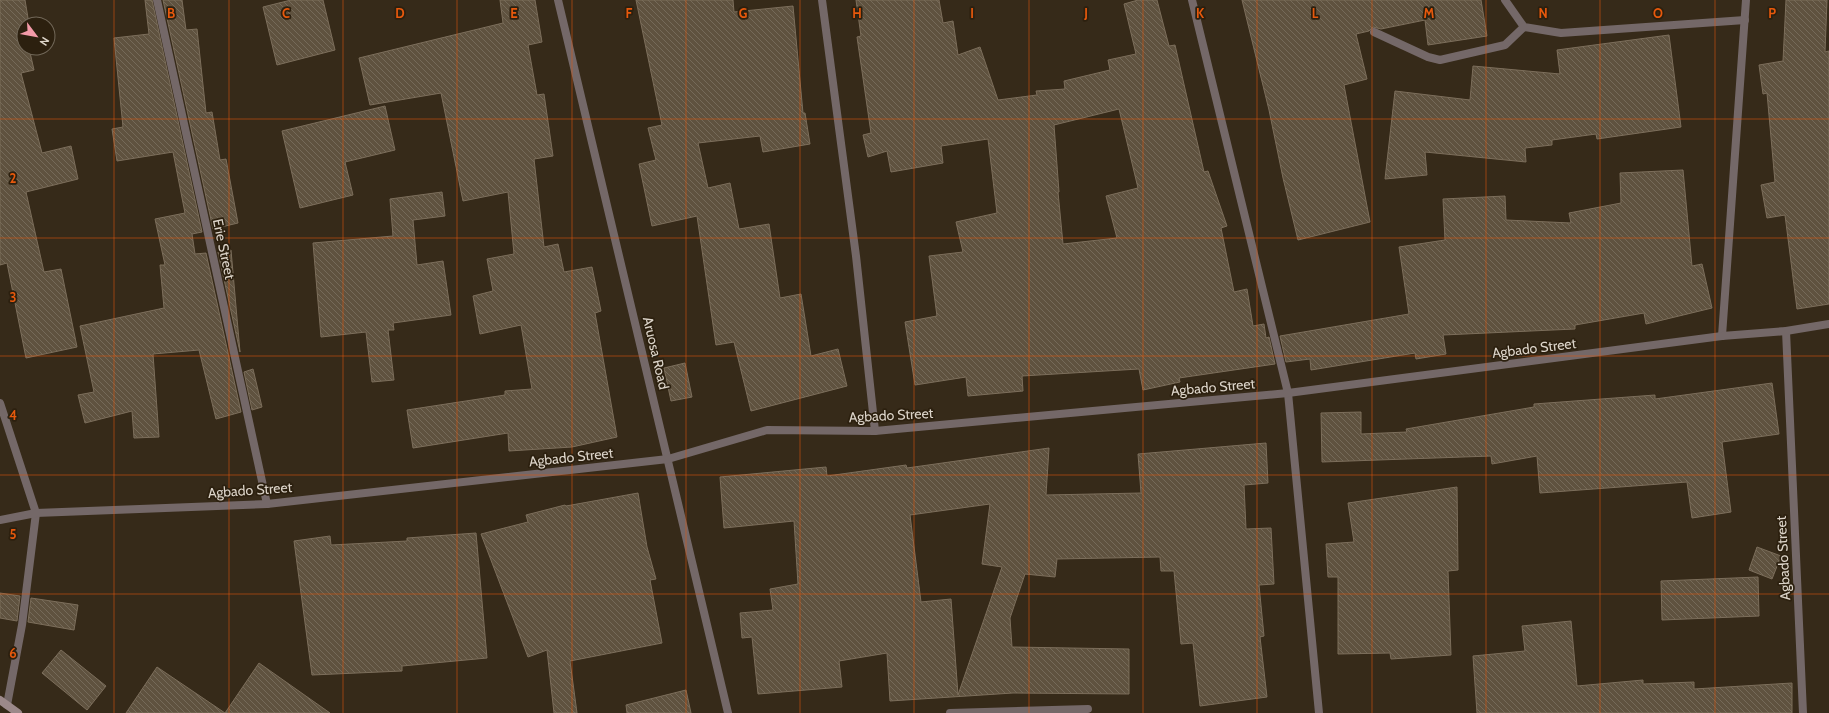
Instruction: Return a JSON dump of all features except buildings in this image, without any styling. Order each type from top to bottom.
[{"type":"street","name":"Erie Street","points":[[157,0],[267,504]]},
{"type":"street","name":"Aruosa Road","points":[[558,0],[728,713]]},
{"type":"street","points":[[822,0],[856,256],[875,431]]},
{"type":"street","points":[[1192,0],[1288,393],[1320,713]]},
{"type":"street","points":[[1505,0],[1524,27],[1561,33],[1745,20]]},
{"type":"street","points":[[1722,336],[1746,0]]},
{"type":"street","points":[[1374,32],[1428,57],[1440,60],[1505,45],[1524,27]]},
{"type":"street","name":"Agbado Street","points":[[0,520],[36,513],[267,504],[668,460],[767,430],[875,431],[1288,393],[1722,336],[1829,324]]},
{"type":"street","name":"Agbado Street","points":[[1786,330],[1803,713]]},
{"type":"street","points":[[0,403],[36,513],[22,626],[3,703],[18,713]]},
{"type":"street","points":[[950,713],[1088,709]]}]
